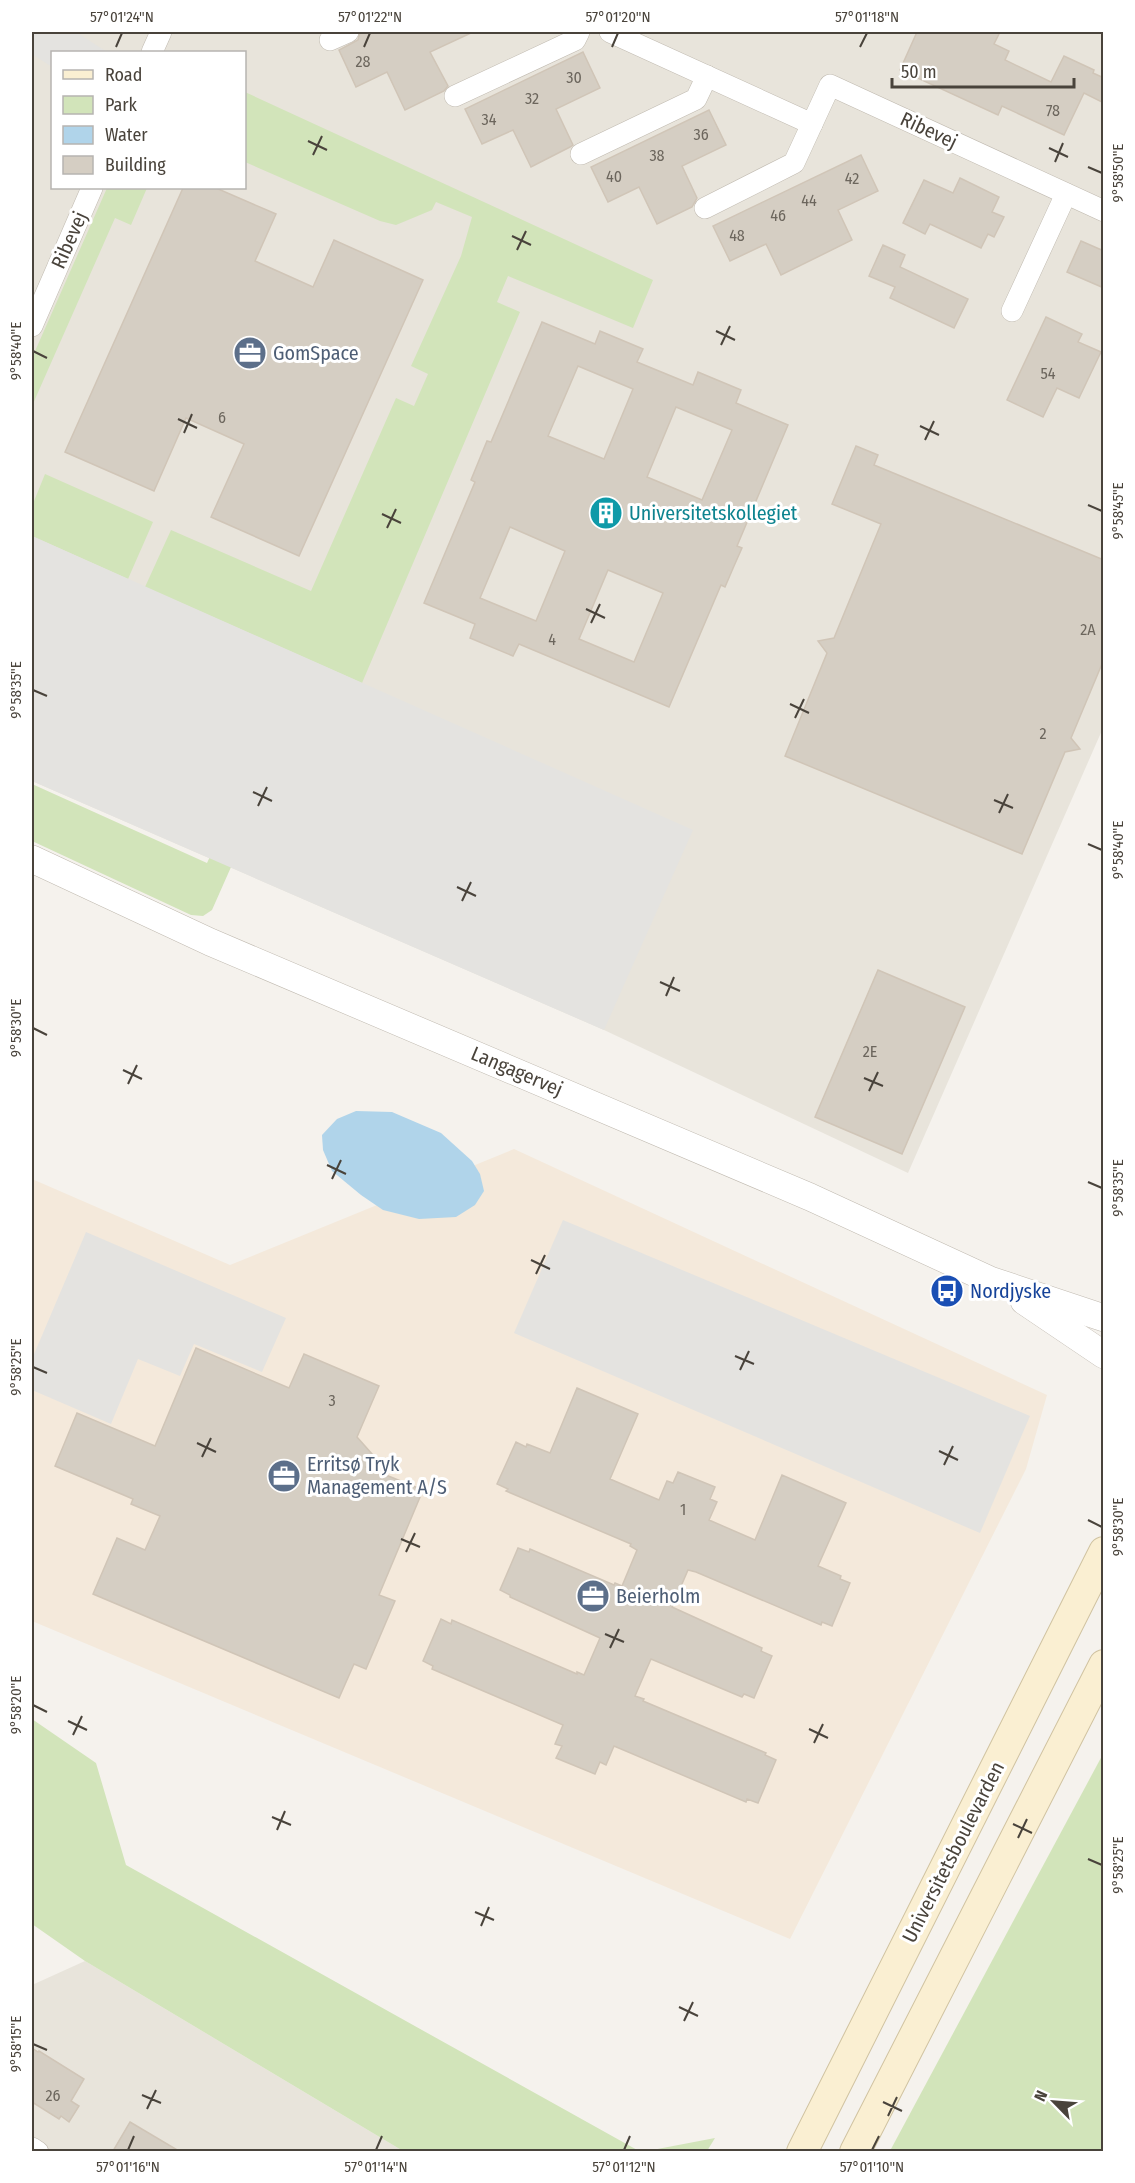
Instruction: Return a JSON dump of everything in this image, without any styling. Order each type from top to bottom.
[{"type":"main road","name":"Universitetsboulevarden","points":[[802,2151],[1104,1552]]},
{"type":"main road","points":[[855,2151],[1104,1665]]},
{"type":"street","points":[[152,51],[161,32]]},
{"type":"street","points":[[455,96],[575,40],[579,32]]},
{"type":"street","points":[[610,32],[635,36],[707,76],[812,124]]},
{"type":"street","points":[[581,154],[696,99],[707,76]]},
{"type":"street","name":"Ribevej","points":[[705,208],[794,163],[830,85],[1104,212]]},
{"type":"street","name":"Ribevej","points":[[32,326],[92,189]]},
{"type":"street","points":[[1012,311],[1066,194]]},
{"type":"street","name":"Langagervej","points":[[35,862],[210,942],[791,1189],[990,1280],[1104,1318]]},
{"type":"street","name":"Langagervej","points":[[990,1280],[1104,1355]]},
{"type":"street","points":[[32,2148],[38,2151]]},
{"type":"shaded area","points":[[32,32],[1103,32],[1103,728],[908,1173],[604,1030],[32,781]]},
{"type":"shaded area","points":[[32,32],[76,32],[105,51],[51,51],[51,66],[32,54]]},
{"type":"shaded area","points":[[32,536],[693,830],[604,1030],[32,781]]},
{"type":"shaded area","points":[[514,1149],[1047,1395],[1026,1469],[790,1939],[32,1621],[32,1179],[230,1265]]},
{"type":"shaded area","points":[[563,1220],[1030,1416],[980,1533],[514,1333]]},
{"type":"shaded area","points":[[86,1232],[286,1318],[262,1372],[194,1344],[180,1376],[138,1359],[111,1424],[32,1390],[32,1359]]},
{"type":"shaded area","points":[[85,1961],[403,2151],[32,2151],[32,1985]]},
{"type":"green space","points":[[246,92],[653,280],[633,328],[508,276],[497,302],[520,312],[362,683],[145,587],[171,530],[311,591],[396,398],[414,406],[428,374],[411,366],[461,256],[472,217],[436,202],[432,210],[396,225],[380,221],[246,162]]},
{"type":"green space","points":[[107,189],[147,189],[131,225],[115,218],[32,406],[32,358]]},
{"type":"green space","points":[[45,474],[153,522],[128,579],[32,536],[32,506]]},
{"type":"green space","points":[[32,784],[207,863],[214,848],[235,858],[212,910],[203,916],[191,915],[32,841]]},
{"type":"green space","points":[[32,1719],[96,1763],[126,1865],[639,2151],[403,2151],[85,1961],[32,1924]]},
{"type":"green space","points":[[1103,1754],[1103,2151],[895,2151],[891,2149]]},
{"type":"green space","points":[[715,2138],[707,2151],[647,2151]]},
{"type":"water","points":[[356,1111],[392,1112],[441,1133],[472,1161],[480,1174],[484,1191],[475,1205],[456,1217],[419,1219],[383,1210],[361,1195],[332,1171],[323,1150],[322,1135],[337,1119]]},
{"type":"building","points":[[360,32],[473,32],[430,52],[448,86],[444,91],[405,110],[387,72],[356,87],[339,50],[358,40]]},
{"type":"building","points":[[917,32],[1000,32],[994,44],[1009,51],[1005,60],[1051,82],[1064,56],[1094,70],[1093,73],[1104,78],[1104,103],[1084,93],[1064,135],[1002,106],[998,115],[900,70]]},
{"type":"building","points":[[583,52],[600,88],[556,109],[573,145],[531,167],[513,130],[482,144],[465,109]]},
{"type":"building","points":[[709,110],[726,145],[682,166],[697,198],[692,207],[657,224],[639,187],[608,202],[591,167]]},
{"type":"building","points":[[861,155],[878,191],[838,210],[852,240],[781,275],[766,244],[730,261],[713,226]]},
{"type":"building","points":[[960,178],[999,197],[992,212],[1004,217],[994,237],[988,234],[981,248],[930,224],[925,234],[903,223],[924,180],[953,193]]},
{"type":"building","name":"GomSpace","points":[[183,189],[218,189],[276,214],[255,261],[313,287],[334,240],[423,280],[299,556],[211,517],[244,444],[186,418],[154,491],[65,452]]},
{"type":"building","points":[[1081,241],[1104,251],[1104,288],[1067,272]]},
{"type":"building","points":[[883,245],[905,255],[900,267],[968,299],[954,328],[890,298],[895,287],[869,276]]},
{"type":"building","points":[[1046,317],[1082,334],[1078,342],[1101,352],[1079,398],[1057,388],[1043,417],[1007,400]]},
{"type":"building","name":"Universitetskollegiet","points":[[542,322],[595,344],[600,331],[643,349],[637,362],[693,385],[698,372],[741,390],[736,403],[788,425],[737,546],[742,548],[725,587],[721,585],[669,707],[519,644],[513,656],[470,638],[475,624],[424,603],[475,482],[471,480],[487,441],[491,442]],"holes":[[[578,366],[633,389],[604,459],[548,436]],[[676,407],[732,430],[702,500],[647,477]],[[510,527],[565,551],[536,621],[480,598]],[[608,570],[663,593],[634,662],[579,639]]]},
{"type":"building","points":[[856,446],[878,455],[874,465],[1104,560],[1104,659],[1071,738],[1080,749],[1065,752],[1022,854],[785,756],[827,653],[818,641],[834,638],[881,524],[832,504]]},
{"type":"building","points":[[878,970],[965,1007],[902,1154],[815,1117]]},
{"type":"building","points":[[196,1348],[289,1388],[304,1354],[379,1386],[357,1437],[372,1454],[366,1467],[423,1490],[379,1595],[395,1601],[366,1669],[354,1664],[339,1698],[93,1594],[117,1538],[145,1550],[160,1516],[131,1504],[133,1499],[55,1466],[77,1413],[155,1446]]},
{"type":"building","name":"Beierholm","points":[[577,1388],[638,1414],[610,1479],[659,1500],[667,1481],[673,1483],[678,1472],[715,1487],[710,1499],[717,1502],[709,1520],[755,1540],[782,1475],[846,1503],[818,1566],[841,1576],[840,1579],[850,1583],[832,1626],[822,1622],[821,1625],[688,1570],[672,1607],[762,1648],[761,1651],[772,1656],[754,1698],[744,1694],[742,1697],[651,1659],[635,1696],[766,1753],[765,1755],[776,1760],[758,1803],[747,1799],[746,1802],[614,1746],[606,1765],[600,1762],[595,1774],[556,1758],[562,1746],[555,1744],[563,1725],[432,1669],[433,1666],[423,1661],[441,1619],[451,1624],[452,1620],[584,1675],[600,1638],[510,1597],[500,1590],[518,1548],[529,1552],[530,1549],[614,1585],[615,1583],[622,1586],[637,1550],[630,1546],[631,1544],[506,1491],[508,1489],[497,1484],[516,1442],[550,1453]]},
{"type":"building","points":[[32,2048],[84,2079],[71,2101],[79,2106],[69,2122],[61,2116],[59,2119],[32,2102]]},
{"type":"building","points":[[130,2122],[179,2151],[113,2151]]},
{"type":"place","name":"GomSpace","points":[[250,353]]},
{"type":"place","name":"Universitetskollegiet","points":[[606,513]]},
{"type":"place","name":"Nordjyske","points":[[947,1291]]},
{"type":"place","name":"Erritsø Tryk Management A/S","points":[[284,1476]]},
{"type":"place","name":"Beierholm","points":[[593,1596]]}]
